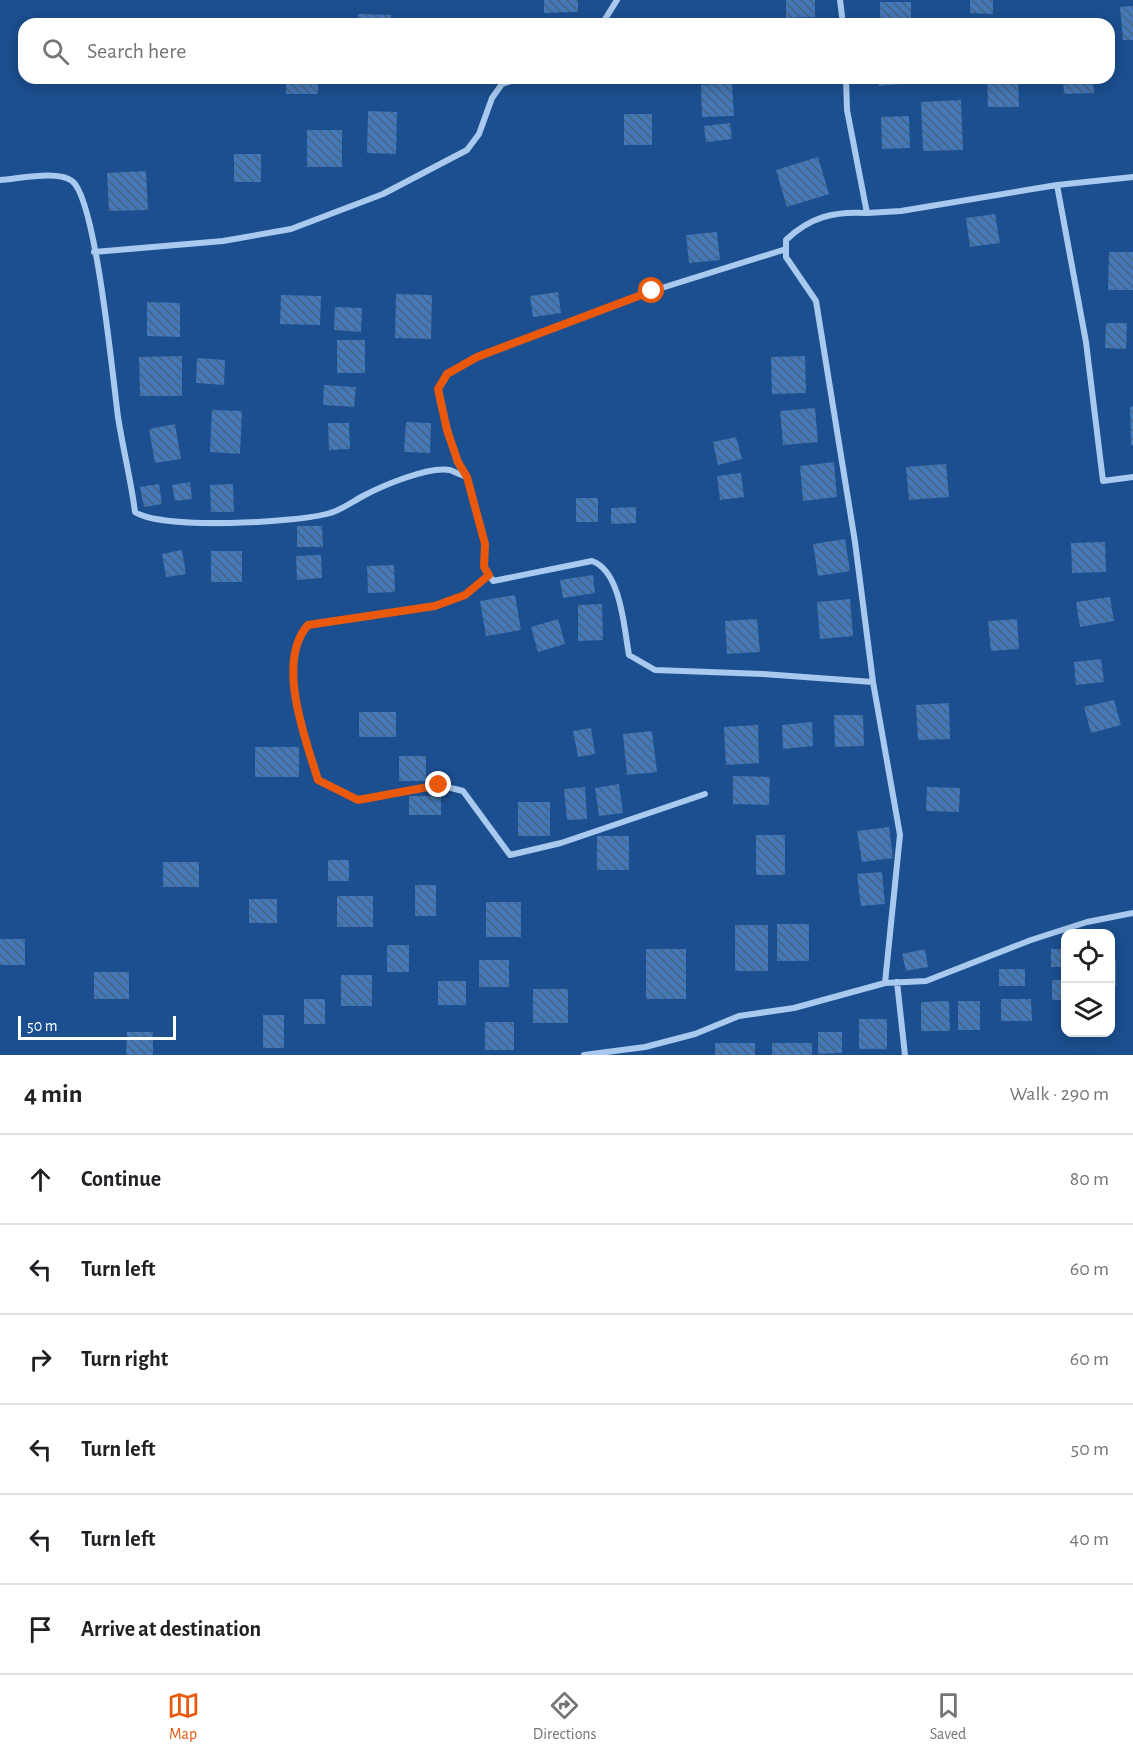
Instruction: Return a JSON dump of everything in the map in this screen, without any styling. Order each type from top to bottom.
[{"type":"street","points":[[606,18],[617,0]]},
{"type":"street","points":[[840,0],[842,18]]},
{"type":"street","points":[[94,252],[223,240],[291,229],[383,194],[467,150],[479,134],[492,98],[502,84]]},
{"type":"street","points":[[846,84],[847,110],[867,213]]},
{"type":"street","points":[[0,180],[60,175],[74,182],[85,205],[103,301],[118,420],[135,512],[145,518],[198,522],[296,520],[331,513],[365,495],[423,473],[448,470],[467,477]]},
{"type":"street","points":[[885,983],[900,835],[873,682],[855,543],[816,301],[786,257],[786,240],[803,224],[844,212],[901,211],[1057,185],[1133,177]]},
{"type":"street","points":[[1057,185],[1091,369],[1103,481],[1133,477]]},
{"type":"street","points":[[786,249],[652,291],[477,357],[447,374],[438,389],[440,402],[458,462],[467,477],[485,544],[484,567],[493,581],[592,561],[601,564],[612,577],[629,655],[655,670],[762,674],[873,682]]},
{"type":"street","points":[[489,575],[465,595],[435,606],[308,625],[301,633],[295,654],[295,700],[318,780],[358,800],[439,785],[463,791],[510,855],[561,843],[705,794]]},
{"type":"street","points":[[584,1055],[645,1047],[695,1034],[739,1016],[795,1008],[885,983],[926,981],[1031,939],[1087,922],[1133,913]]},
{"type":"street","points":[[897,982],[905,1055]]},
{"type":"building","points":[[544,0],[578,0],[578,12],[544,13]]},
{"type":"building","points":[[786,0],[815,0],[815,17],[786,18]]},
{"type":"building","points":[[970,0],[993,0],[993,14],[970,13]]},
{"type":"building","points":[[880,2],[911,2],[911,18],[880,18]]},
{"type":"building","points":[[1133,6],[1133,40],[1123,40],[1120,7]]},
{"type":"building","points":[[358,14],[391,15],[391,18],[358,18]]},
{"type":"building","points":[[286,84],[318,84],[318,94],[286,94]]},
{"type":"building","points":[[732,84],[734,116],[702,117],[701,85]]},
{"type":"building","points":[[987,84],[1018,84],[1019,107],[988,107]]},
{"type":"building","points":[[1063,84],[1093,84],[1094,93],[1064,94]]},
{"type":"building","points":[[961,100],[963,150],[923,151],[921,102]]},
{"type":"building","points":[[368,111],[397,112],[396,154],[367,153]]},
{"type":"building","points":[[624,114],[652,114],[652,145],[624,145]]},
{"type":"building","points":[[909,116],[910,148],[882,149],[881,117]]},
{"type":"building","points":[[730,123],[732,139],[706,142],[704,126]]},
{"type":"building","points":[[307,130],[342,130],[342,167],[307,167]]},
{"type":"building","points":[[234,154],[261,154],[261,182],[234,182]]},
{"type":"building","points":[[818,157],[829,194],[787,207],[776,170]]},
{"type":"building","points":[[146,171],[148,210],[109,211],[107,173]]},
{"type":"building","points":[[995,214],[1000,243],[970,247],[966,218]]},
{"type":"building","points":[[717,232],[720,260],[689,263],[686,235]]},
{"type":"building","points":[[1109,252],[1133,252],[1133,290],[1108,290]]},
{"type":"building","points":[[558,292],[561,313],[533,317],[530,296]]},
{"type":"building","points":[[396,294],[432,295],[431,339],[395,338]]},
{"type":"building","points":[[281,295],[321,296],[320,325],[280,324]]},
{"type":"building","points":[[147,302],[180,303],[180,337],[147,336]]},
{"type":"building","points":[[335,307],[362,308],[361,332],[334,330]]},
{"type":"building","points":[[1106,323],[1127,323],[1126,349],[1105,348]]},
{"type":"building","points":[[337,340],[365,340],[365,373],[337,373]]},
{"type":"building","points":[[182,356],[182,396],[140,396],[139,357]]},
{"type":"building","points":[[805,356],[806,393],[772,394],[771,357]]},
{"type":"building","points":[[197,358],[225,360],[224,385],[196,383]]},
{"type":"building","points":[[324,385],[356,387],[354,407],[323,405]]},
{"type":"building","points":[[1133,406],[1133,445],[1131,445],[1130,407]]},
{"type":"building","points":[[815,408],[818,442],[783,445],[780,411]]},
{"type":"building","points":[[212,410],[242,411],[240,454],[210,452]]},
{"type":"building","points":[[406,422],[431,423],[430,453],[404,452]]},
{"type":"building","points":[[328,423],[349,423],[350,449],[329,450]]},
{"type":"building","points":[[175,424],[181,459],[155,463],[149,429]]},
{"type":"building","points":[[736,437],[742,459],[718,465],[713,442]]},
{"type":"building","points":[[834,462],[837,497],[803,501],[800,466]]},
{"type":"building","points":[[946,464],[949,497],[909,500],[906,467]]},
{"type":"building","points":[[741,473],[744,497],[720,500],[717,476]]},
{"type":"building","points":[[190,482],[192,499],[175,501],[172,485]]},
{"type":"building","points":[[159,484],[162,504],[144,507],[140,487]]},
{"type":"building","points":[[233,484],[234,512],[211,512],[210,485]]},
{"type":"building","points":[[576,498],[598,498],[598,522],[576,522]]},
{"type":"building","points":[[636,507],[636,523],[611,524],[611,508]]},
{"type":"building","points":[[297,526],[322,526],[323,547],[297,547]]},
{"type":"building","points":[[845,539],[850,571],[818,576],[813,544]]},
{"type":"building","points":[[1105,542],[1106,572],[1072,573],[1071,543]]},
{"type":"building","points":[[182,550],[186,574],[166,577],[162,554]]},
{"type":"building","points":[[211,551],[242,551],[242,582],[211,582]]},
{"type":"building","points":[[321,555],[322,578],[297,580],[296,556]]},
{"type":"building","points":[[394,565],[395,592],[368,593],[367,566]]},
{"type":"building","points":[[593,575],[595,593],[563,598],[560,580]]},
{"type":"building","points":[[515,595],[521,630],[486,636],[480,601]]},
{"type":"building","points":[[1110,597],[1114,621],[1080,627],[1076,602]]},
{"type":"building","points":[[850,599],[853,636],[820,639],[817,602]]},
{"type":"building","points":[[602,604],[603,640],[578,641],[578,605]]},
{"type":"building","points":[[558,619],[565,644],[538,652],[531,627]]},
{"type":"building","points":[[757,619],[760,652],[727,654],[725,621]]},
{"type":"building","points":[[1017,619],[1019,649],[991,651],[988,621]]},
{"type":"building","points":[[1101,659],[1104,682],[1076,685],[1074,662]]},
{"type":"building","points":[[1114,700],[1121,725],[1091,733],[1084,707]]},
{"type":"building","points":[[949,703],[950,739],[918,740],[916,705]]},
{"type":"building","points":[[359,712],[396,712],[396,737],[359,737]]},
{"type":"building","points":[[834,715],[863,715],[864,746],[835,747]]},
{"type":"building","points":[[812,722],[813,746],[783,749],[782,725]]},
{"type":"building","points":[[758,725],[759,763],[726,765],[724,727]]},
{"type":"building","points":[[591,728],[595,754],[578,757],[573,731]]},
{"type":"building","points":[[652,731],[657,772],[627,775],[623,734]]},
{"type":"building","points":[[255,747],[299,747],[299,777],[255,777]]},
{"type":"building","points":[[399,756],[426,756],[426,781],[399,781]]},
{"type":"building","points":[[733,776],[770,777],[769,805],[733,804]]},
{"type":"building","points":[[619,784],[623,813],[599,816],[595,788]]},
{"type":"building","points":[[585,787],[587,819],[567,820],[564,789]]},
{"type":"building","points":[[927,787],[960,788],[959,812],[926,811]]},
{"type":"building","points":[[409,796],[441,796],[441,815],[409,815]]},
{"type":"building","points":[[518,802],[550,802],[550,836],[518,836]]},
{"type":"building","points":[[889,827],[893,858],[862,862],[857,831]]},
{"type":"building","points":[[756,835],[785,835],[785,875],[756,875]]},
{"type":"building","points":[[597,836],[629,836],[629,870],[597,870]]},
{"type":"building","points":[[328,860],[349,860],[349,881],[328,881]]},
{"type":"building","points":[[163,862],[199,862],[199,887],[163,887]]},
{"type":"building","points":[[882,872],[885,904],[861,906],[857,874]]},
{"type":"building","points":[[415,885],[436,885],[436,916],[415,916]]},
{"type":"building","points":[[337,896],[373,896],[373,927],[337,927]]},
{"type":"building","points":[[249,899],[277,899],[277,923],[249,923]]},
{"type":"building","points":[[486,902],[521,902],[521,937],[486,937]]},
{"type":"building","points":[[777,924],[809,924],[809,961],[777,961]]},
{"type":"building","points":[[735,925],[768,925],[768,971],[735,971]]},
{"type":"building","points":[[0,939],[25,939],[25,965],[0,965]]},
{"type":"building","points":[[387,945],[409,945],[409,972],[387,972]]},
{"type":"building","points":[[646,949],[686,949],[686,999],[646,999]]},
{"type":"building","points":[[925,949],[928,967],[906,971],[902,954]]},
{"type":"building","points":[[1051,949],[1061,949],[1061,967],[1051,967]]},
{"type":"building","points":[[479,960],[509,960],[509,987],[479,987]]},
{"type":"building","points":[[1116,960],[1116,986],[1115,986]]},
{"type":"building","points":[[999,969],[1025,969],[1025,986],[999,986]]},
{"type":"building","points":[[94,972],[129,972],[129,999],[94,999]]},
{"type":"building","points":[[341,975],[372,975],[372,1006],[341,1006]]},
{"type":"building","points":[[1052,980],[1061,980],[1061,1000],[1052,1000]]},
{"type":"building","points":[[438,981],[466,981],[466,1005],[438,1005]]},
{"type":"building","points":[[533,989],[568,989],[568,1023],[533,1023]]},
{"type":"building","points":[[304,999],[325,999],[325,1024],[304,1024]]},
{"type":"building","points":[[1001,999],[1031,999],[1032,1021],[1001,1021]]},
{"type":"building","points":[[949,1001],[950,1031],[921,1031],[921,1002]]},
{"type":"building","points":[[958,1001],[980,1001],[980,1030],[958,1030]]},
{"type":"building","points":[[263,1015],[284,1015],[284,1048],[263,1048]]},
{"type":"building","points":[[859,1019],[887,1019],[887,1049],[859,1049]]},
{"type":"building","points":[[485,1022],[514,1022],[514,1050],[485,1050]]},
{"type":"building","points":[[127,1032],[153,1032],[153,1055],[126,1055]]},
{"type":"building","points":[[818,1032],[842,1032],[842,1053],[818,1054]]},
{"type":"building","points":[[715,1043],[755,1043],[755,1055],[715,1055]]},
{"type":"building","points":[[772,1043],[812,1043],[812,1055],[772,1055]]},
{"type":"route","points":[[439,785],[374,799],[358,800],[318,780],[295,700],[295,654],[301,633],[308,625],[435,606],[465,595],[489,575],[484,567],[485,544],[467,477],[458,462],[447,430],[438,389],[447,374],[477,357],[652,291]]}]
